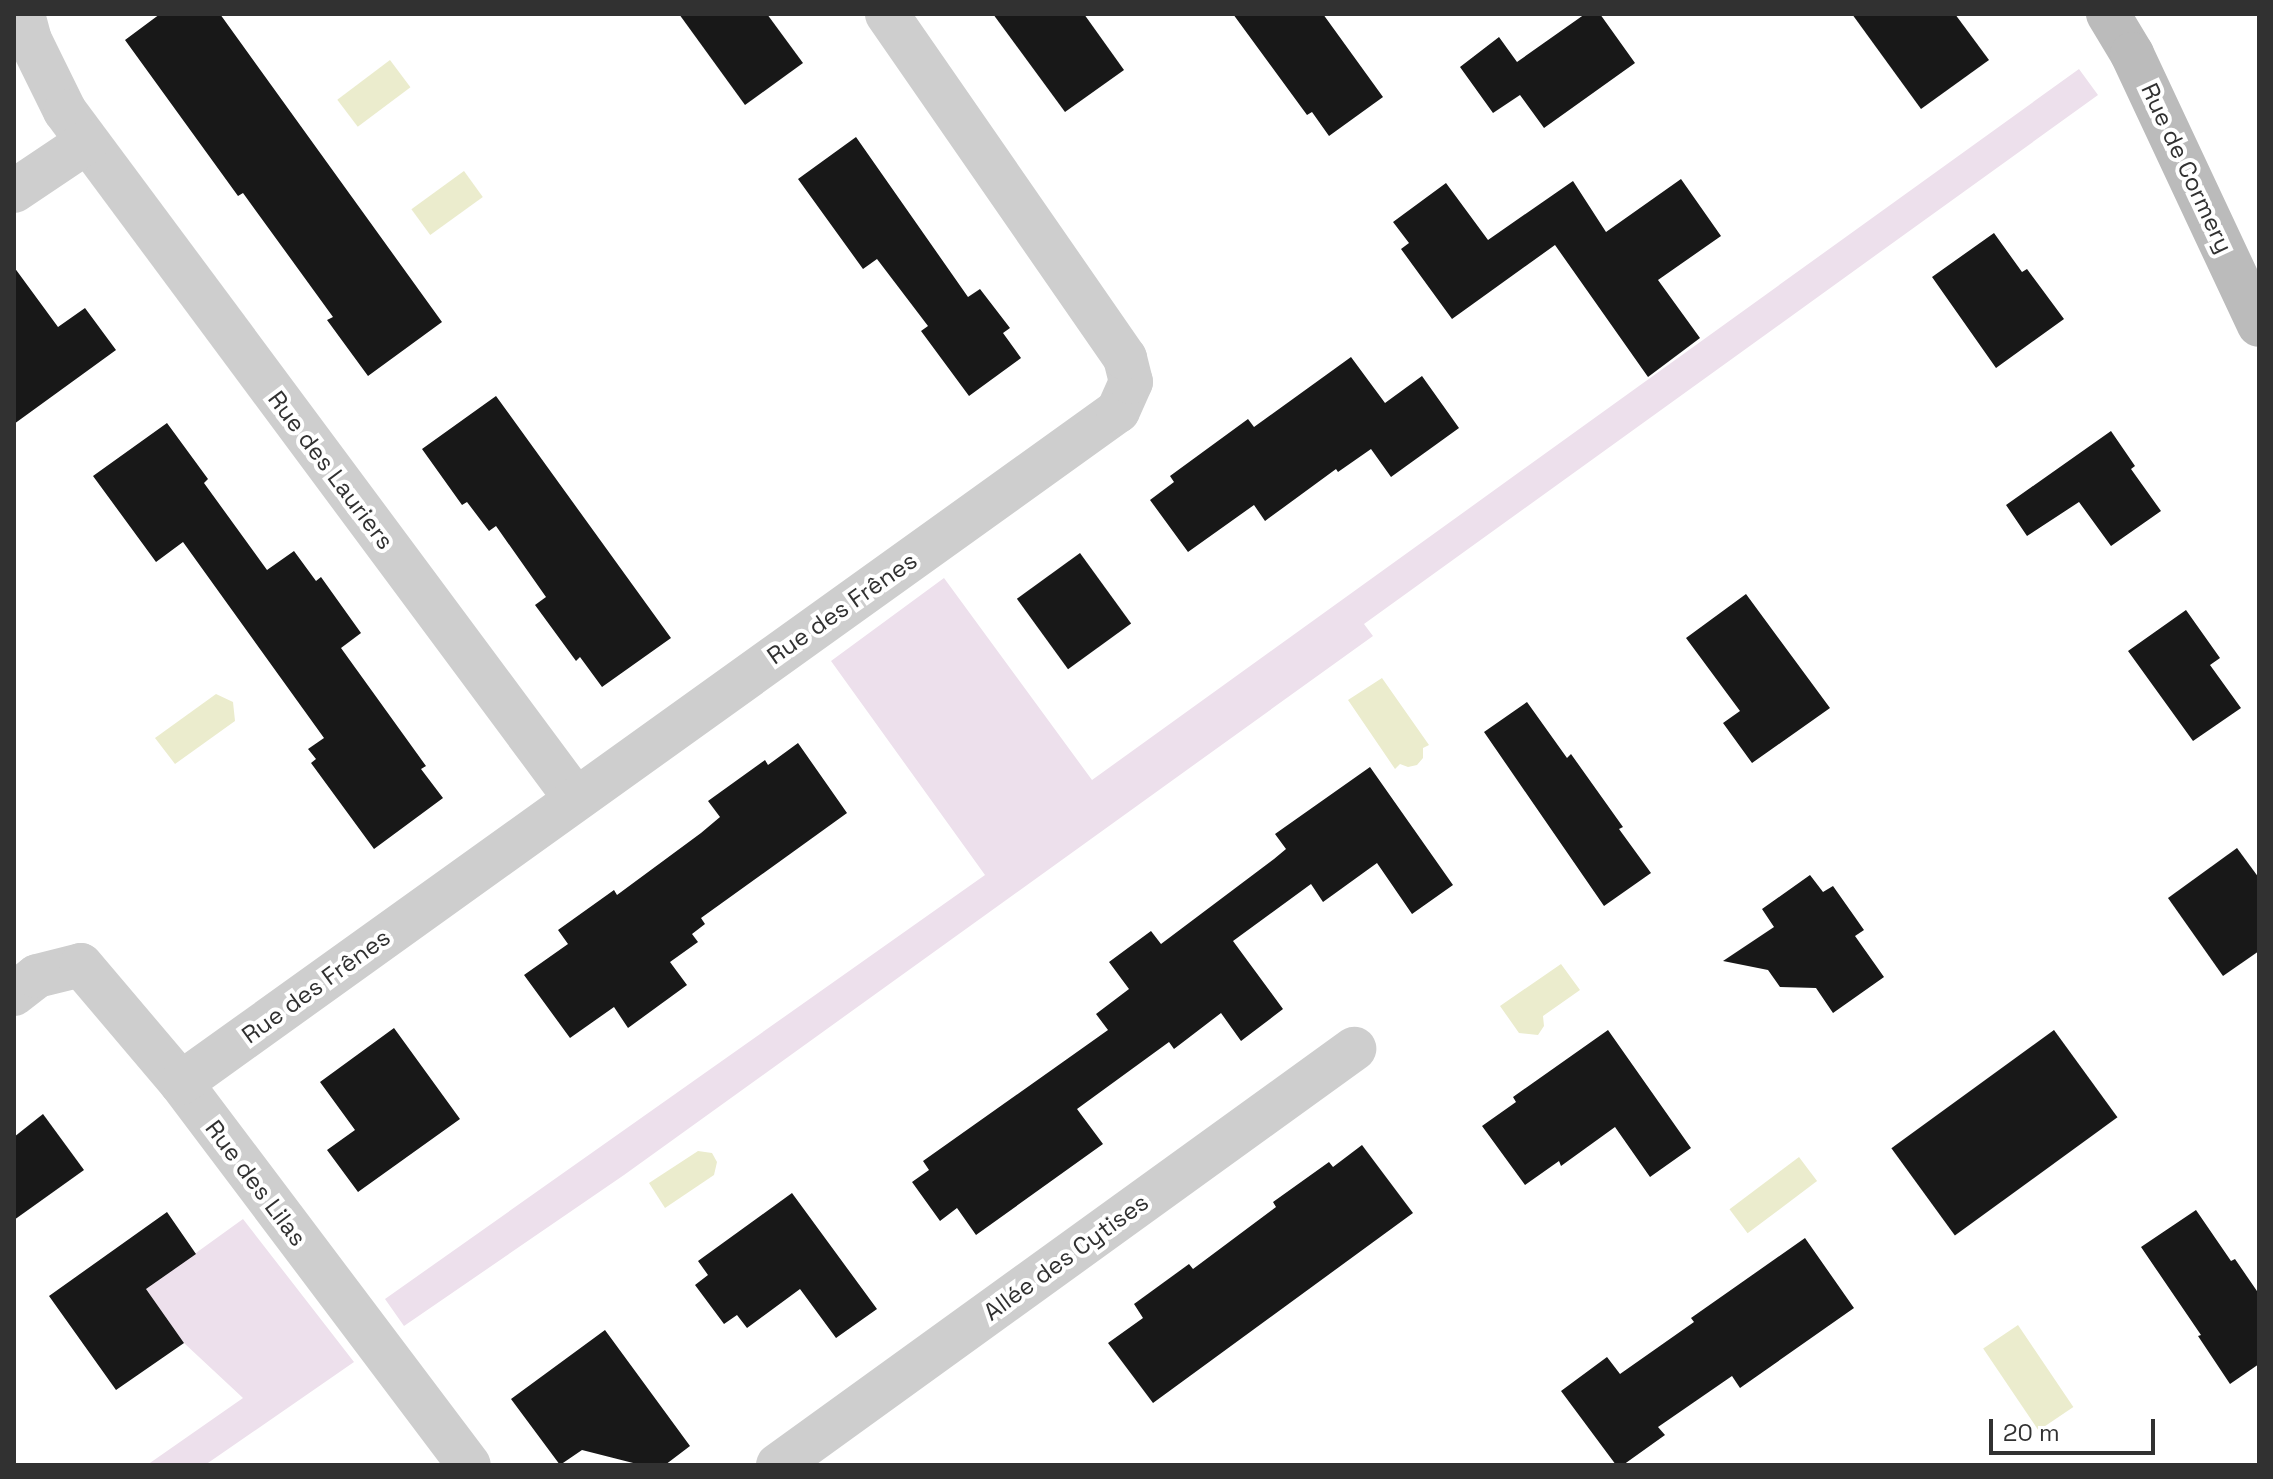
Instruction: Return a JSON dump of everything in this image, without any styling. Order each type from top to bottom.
[{"type":"main road","name":"Rue de Cormery","points":[[2108,14],[2132,54],[2259,325]]},
{"type":"street","name":"Rue des Lauriers","points":[[23,14],[30,40],[65,111],[575,798]]},
{"type":"street","name":"Rue des Frênes","points":[[181,1083],[1118,411],[1131,382],[1125,358],[887,14]]},
{"type":"street","points":[[14,191],[87,142]]},
{"type":"street","name":"Rue des Lilas","points":[[14,994],[37,976],[81,965],[181,1083],[469,1465]]},
{"type":"street","name":"Allée des Cytises","points":[[778,1465],[1354,1049]]},
{"type":"shaded area","points":[[390,60],[410,87],[358,127],[337,100]]},
{"type":"shaded area","points":[[2079,69],[2098,95],[1364,624],[1373,636],[624,1175],[404,1326],[385,1299],[985,875],[831,661],[944,578],[1092,780]]},
{"type":"shaded area","points":[[464,171],[483,197],[430,235],[411,209]]},
{"type":"shaded area","points":[[1382,678],[1429,745],[1423,748],[1423,758],[1417,765],[1408,767],[1400,764],[1395,769],[1348,700]]},
{"type":"shaded area","points":[[216,694],[233,702],[235,721],[175,764],[155,738]]},
{"type":"shaded area","points":[[1561,964],[1580,990],[1543,1016],[1544,1026],[1538,1035],[1519,1033],[1500,1006]]},
{"type":"shaded area","points":[[698,1151],[712,1153],[717,1162],[714,1175],[665,1208],[649,1183]]},
{"type":"shaded area","points":[[1799,1157],[1817,1181],[1748,1233],[1730,1209]]},
{"type":"shaded area","points":[[243,1219],[354,1362],[205,1465],[147,1465],[243,1398],[184,1343],[146,1289]]},
{"type":"shaded area","points":[[2018,1325],[2073,1407],[2039,1431],[1983,1348]]},
{"type":"building","points":[[160,14],[220,14],[442,322],[368,376],[327,320],[333,317],[243,193],[238,196],[125,40]]},
{"type":"building","points":[[679,14],[767,14],[803,63],[745,105]]},
{"type":"building","points":[[993,14],[1084,14],[1124,70],[1065,112]]},
{"type":"building","points":[[1233,14],[1323,14],[1383,97],[1329,136],[1312,112],[1307,115]]},
{"type":"building","points":[[1585,14],[1600,14],[1635,63],[1544,128],[1520,95],[1493,113],[1460,67],[1499,37],[1517,62]]},
{"type":"building","points":[[1852,14],[1955,14],[1989,60],[1921,109]]},
{"type":"building","points":[[856,137],[968,297],[980,289],[1010,328],[1003,333],[1021,358],[969,396],[921,331],[928,326],[877,259],[863,269],[798,179]]},
{"type":"building","points":[[1681,179],[1721,236],[1658,280],[1700,338],[1648,377],[1555,245],[1452,319],[1401,249],[1409,243],[1393,222],[1446,183],[1488,240],[1573,181],[1606,232]]},
{"type":"building","points":[[1994,233],[2022,272],[2027,269],[2064,319],[1996,368],[1932,277]]},
{"type":"building","points":[[14,267],[58,327],[85,308],[116,350],[14,424]]},
{"type":"building","points":[[1351,357],[1385,403],[1422,376],[1459,428],[1391,477],[1371,449],[1338,472],[1336,469],[1265,521],[1254,505],[1188,552],[1150,500],[1174,482],[1170,476],[1248,419],[1254,427]]},
{"type":"building","points":[[496,396],[671,638],[602,687],[580,657],[576,661],[535,605],[546,597],[496,526],[489,531],[467,502],[462,505],[422,449]]},
{"type":"building","points":[[167,423],[208,479],[204,483],[267,570],[294,551],[316,581],[321,577],[361,633],[341,648],[426,766],[421,769],[443,798],[374,849],[311,763],[316,759],[308,749],[324,738],[183,542],[156,562],[93,476]]},
{"type":"building","points":[[2111,431],[2135,466],[2131,469],[2161,511],[2111,546],[2079,502],[2027,536],[2006,505]]},
{"type":"building","points":[[1080,553],[1131,623],[1068,669],[1017,599]]},
{"type":"building","points":[[1746,594],[1830,708],[1752,763],[1723,723],[1740,711],[1686,638]]},
{"type":"building","points":[[2186,610],[2220,658],[2210,665],[2241,708],[2193,741],[2128,651]]},
{"type":"building","points":[[1527,702],[1567,758],[1571,754],[1623,827],[1619,829],[1651,873],[1604,906],[1484,732]]},
{"type":"building","points":[[798,743],[847,813],[701,918],[705,924],[692,934],[698,942],[670,962],[687,985],[628,1028],[614,1007],[570,1038],[524,975],[568,944],[558,930],[614,890],[617,895],[701,833],[720,817],[708,801],[765,760],[768,765]]},
{"type":"building","points":[[1370,767],[1453,885],[1412,914],[1377,863],[1323,902],[1311,884],[1233,941],[1283,1009],[1241,1041],[1221,1013],[1174,1049],[1169,1042],[1077,1109],[1103,1144],[976,1235],[957,1208],[940,1221],[912,1182],[929,1170],[923,1161],[1108,1030],[1096,1014],[1129,989],[1109,962],[1151,931],[1161,944],[1286,849],[1275,834]]},
{"type":"building","points":[[2237,848],[2259,878],[2259,951],[2223,976],[2168,898]]},
{"type":"building","points":[[1810,875],[1823,892],[1833,886],[1864,930],[1855,936],[1884,977],[1833,1013],[1816,988],[1780,987],[1768,970],[1723,961],[1774,927],[1762,909]]},
{"type":"building","points":[[394,1028],[460,1119],[358,1192],[327,1150],[355,1130],[320,1082]]},
{"type":"building","points":[[1608,1030],[1691,1148],[1650,1177],[1615,1127],[1561,1166],[1559,1161],[1525,1185],[1482,1126],[1516,1102],[1513,1097]]},
{"type":"building","points":[[2054,1030],[2117,1117],[1955,1236],[1891,1148]]},
{"type":"building","points":[[43,1114],[84,1170],[14,1220],[14,1137]]},
{"type":"building","points":[[1362,1145],[1413,1213],[1153,1403],[1108,1343],[1143,1318],[1134,1304],[1189,1264],[1193,1269],[1276,1207],[1273,1202],[1329,1162],[1333,1167]]},
{"type":"building","points":[[792,1193],[877,1309],[836,1338],[800,1289],[747,1328],[737,1315],[724,1324],[695,1285],[708,1275],[698,1261]]},
{"type":"building","points":[[2196,1210],[2231,1261],[2235,1259],[2259,1294],[2259,1364],[2230,1384],[2141,1247]]},
{"type":"building","points":[[167,1212],[196,1254],[146,1289],[184,1343],[116,1390],[49,1296]]},
{"type":"building","points":[[1805,1238],[1854,1308],[1740,1388],[1732,1376],[1658,1427],[1665,1435],[1623,1465],[1616,1465],[1561,1391],[1607,1357],[1620,1374],[1694,1322],[1691,1318]]},
{"type":"building","points":[[605,1330],[690,1446],[665,1465],[641,1465],[582,1450],[560,1465],[511,1399]]}]
